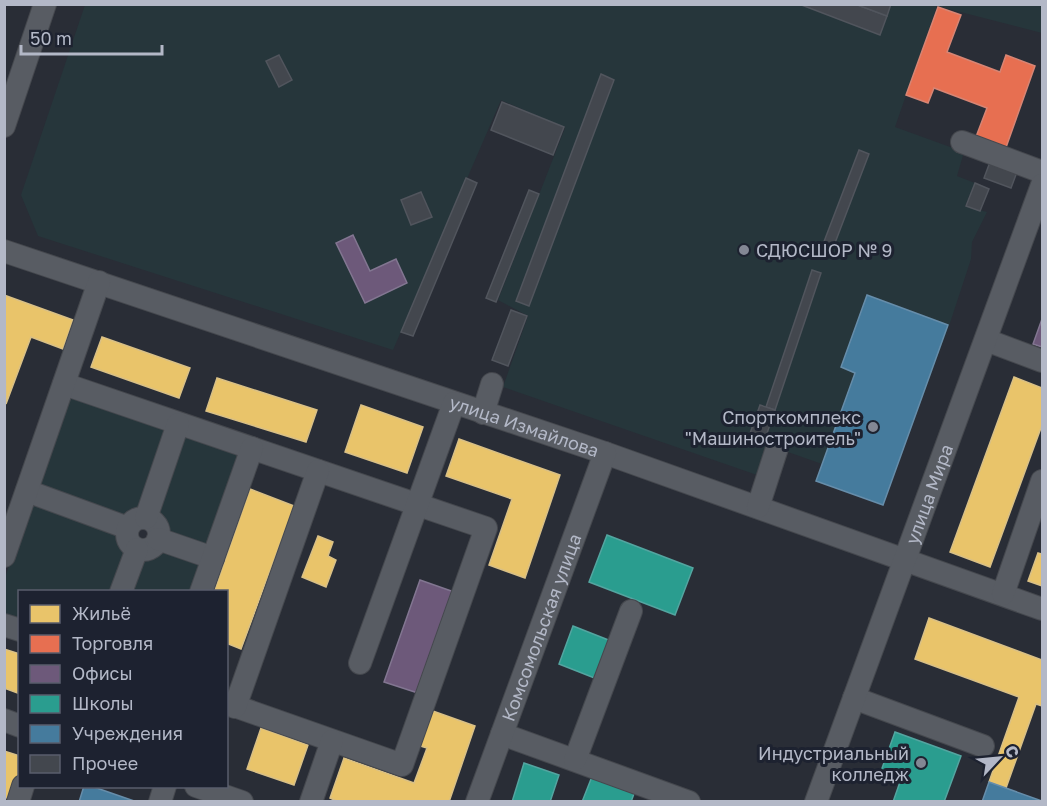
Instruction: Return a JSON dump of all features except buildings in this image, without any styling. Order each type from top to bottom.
[{"type":"street","points":[[4,126],[45,4]]},
{"type":"street","points":[[962,142],[1042,172]]},
{"type":"street","name":"улица Мира","points":[[816,801],[986,340],[1034,232],[1042,185]]},
{"type":"street","name":"улица Измайлова","points":[[4,251],[605,453],[905,558],[1042,609]]},
{"type":"street","points":[[4,556],[99,282]]},
{"type":"street","points":[[986,340],[1042,361]]},
{"type":"street","points":[[64,384],[486,528],[402,765],[231,705],[318,471]]},
{"type":"street","points":[[483,412],[492,384]]},
{"type":"street","points":[[360,663],[454,403]]},
{"type":"street","points":[[27,491],[137,523],[155,524],[158,539],[152,547],[137,549],[129,543],[137,523],[178,423]]},
{"type":"street","points":[[201,590],[252,448]]},
{"type":"street","points":[[758,507],[777,448]]},
{"type":"street","name":"Комсомольская улица","points":[[477,801],[605,453]]},
{"type":"street","points":[[1003,594],[1042,481]]},
{"type":"street","points":[[158,539],[213,558]]},
{"type":"street","points":[[121,590],[137,549]]},
{"type":"street","points":[[575,760],[631,611]]},
{"type":"street","points":[[854,698],[983,746]]},
{"type":"street","points":[[502,734],[689,801]]},
{"type":"street","points":[[311,801],[332,741]]},
{"type":"street","points":[[202,788],[242,801]]},
{"type":"shaded area","points":[[85,5],[1042,5],[1042,33],[937,6],[895,127],[964,152],[957,176],[975,183],[965,206],[987,212],[972,242],[971,259],[950,323],[883,505],[815,481],[822,464],[768,445],[757,475],[503,387],[528,316],[498,300],[565,128],[501,100],[393,350],[38,236],[21,195]]},
{"type":"shaded area","points":[[67,392],[172,429],[143,514],[134,517],[127,524],[34,489]]},
{"type":"shaded area","points":[[180,433],[245,456],[210,553],[162,536],[157,520]]},
{"type":"shaded area","points":[[31,498],[122,530],[122,538],[132,550],[116,590],[18,590],[18,624],[5,619],[5,578]]},
{"type":"shaded area","points":[[157,548],[207,561],[196,590],[127,590],[140,554]]},
{"type":"place","name":"СДЮСШОР № 9","points":[[744,250]]},
{"type":"place","name":"Спорткомплекс \"Машиностроитель\"","points":[[873,427]]},
{"type":"place","name":"Индустриальный колледж","points":[[921,763]]}]
